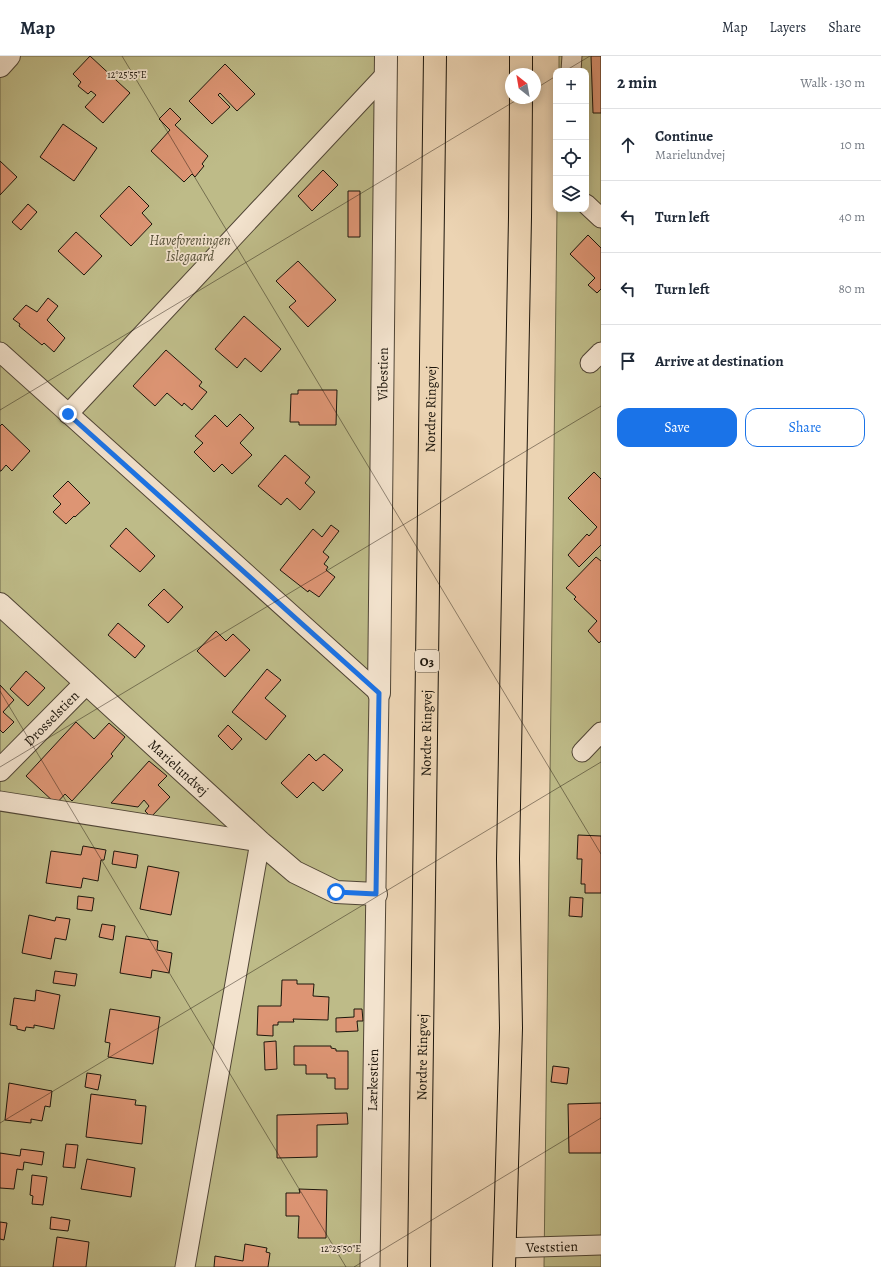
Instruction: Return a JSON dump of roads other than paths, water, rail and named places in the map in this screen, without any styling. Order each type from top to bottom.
[{"type":"main road","name":"Nordre Ringvej","points":[[419,1267],[435,56]]},
{"type":"main road","points":[[521,56],[521,68]]},
{"type":"main road","points":[[504,1258],[511,1028],[508,859],[521,104]]},
{"type":"street","points":[[0,66],[9,56]]},
{"type":"street","name":"Vibestien","points":[[379,693],[386,65]]},
{"type":"street","name":"Marielundvej","points":[[0,604],[260,842],[295,872],[336,892],[376,894]]},
{"type":"street","name":"Drosselstien","points":[[0,770],[86,683]]},
{"type":"lane","points":[[571,68],[572,56]]},
{"type":"lane","points":[[68,414],[386,65]]},
{"type":"lane","points":[[589,207],[601,218]]},
{"type":"lane","points":[[0,352],[379,693]]},
{"type":"lane","name":"Lærkestien","points":[[370,1267],[379,693]]},
{"type":"lane","points":[[582,752],[601,732]]},
{"type":"lane","points":[[0,801],[260,842],[185,1267]]},
{"type":"lane","name":"Veststien","points":[[504,1258],[601,1245]]},
{"type":"park label","name":"Haveforeningen Islegaard","points":[[190,248]]}]
